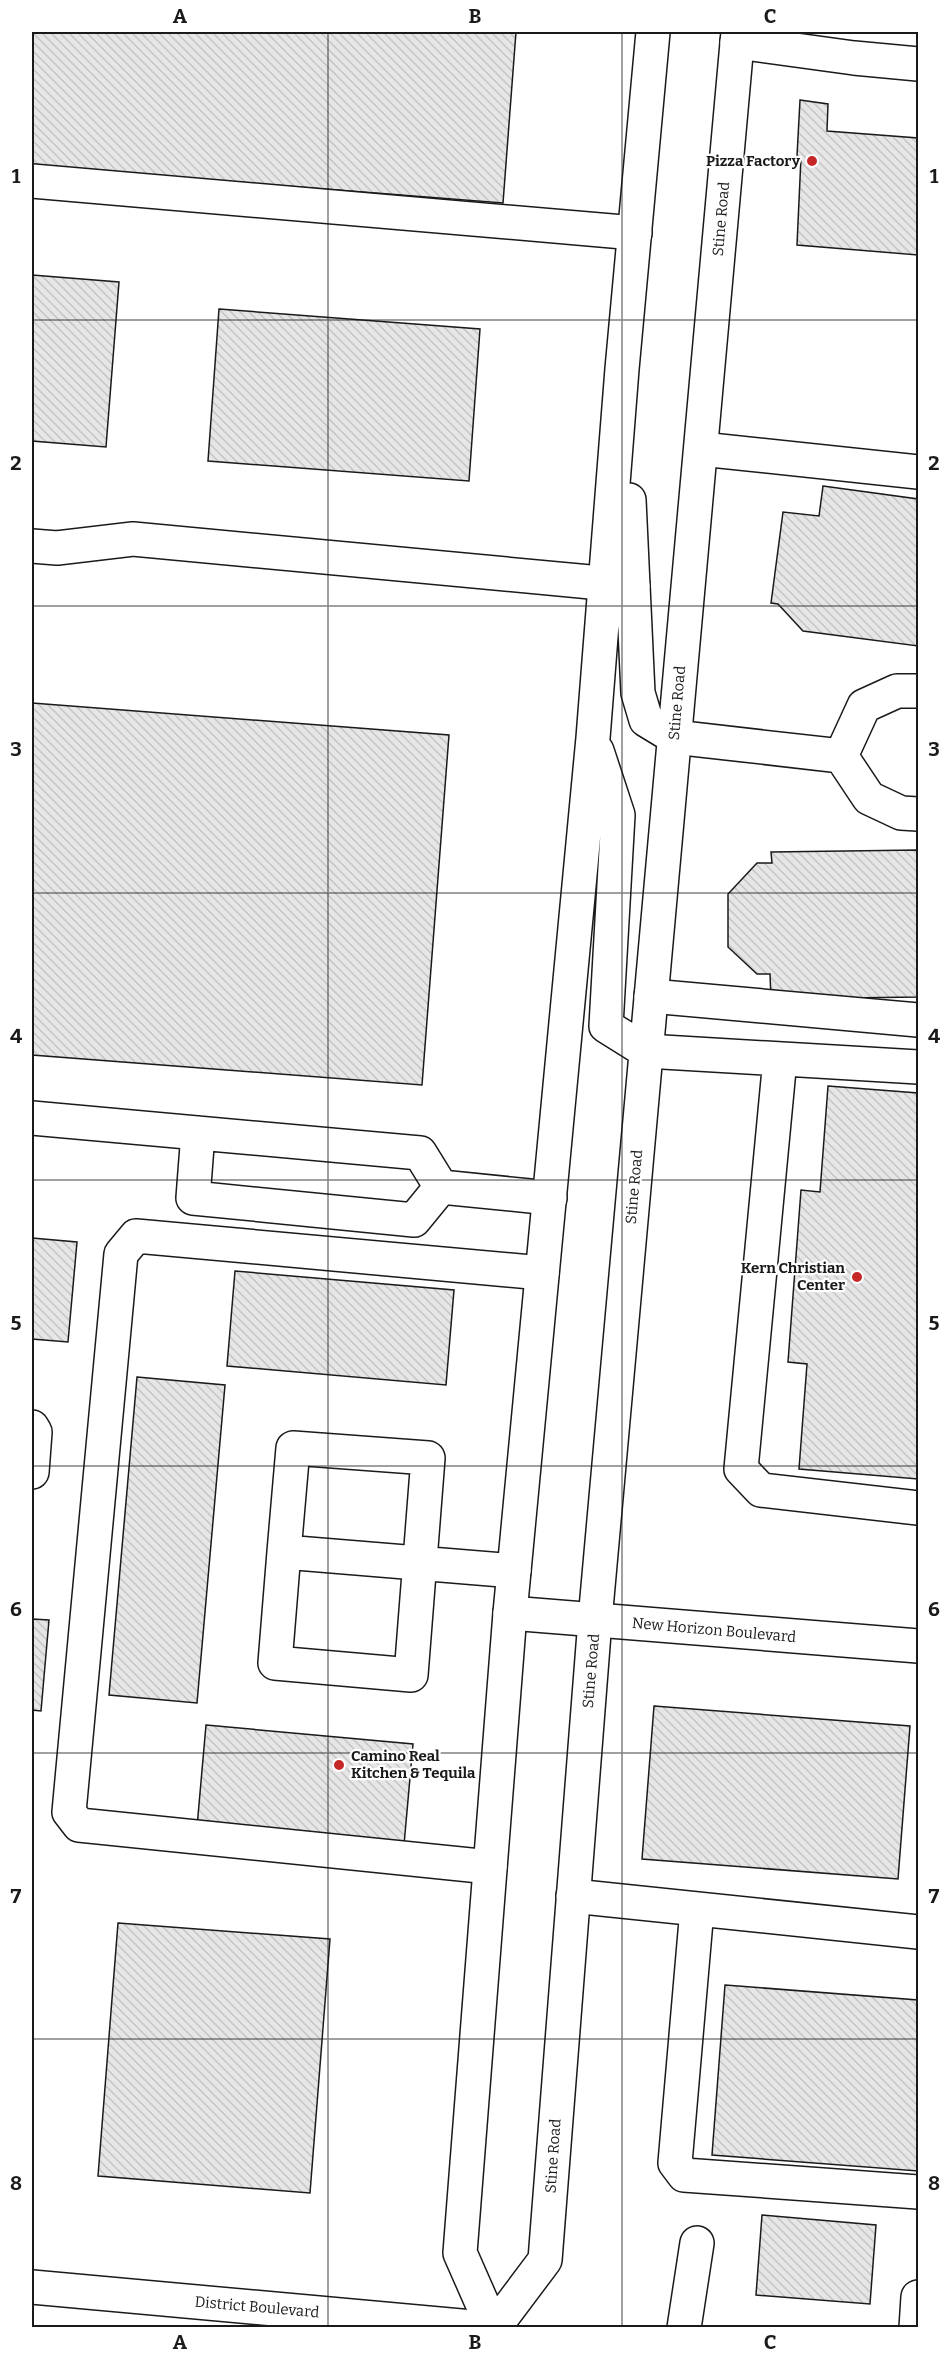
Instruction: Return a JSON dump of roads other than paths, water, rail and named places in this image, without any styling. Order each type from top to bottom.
[{"type":"main road","name":"Stine Road","points":[[653,32],[622,369],[619,584],[593,738],[542,1273],[510,1613],[460,2253],[494,2328],[545,2260],[595,1620],[700,450],[734,35]]},
{"type":"main road","points":[[734,35],[855,45],[918,64]]},
{"type":"main road","points":[[32,181],[635,233]]},
{"type":"main road","points":[[700,450],[918,472]]},
{"type":"main road","points":[[32,546],[57,548],[133,538],[619,584],[638,693],[646,720],[674,737],[841,756],[869,798],[902,813],[918,814]]},
{"type":"main road","points":[[841,756],[864,706],[897,691],[918,691]]},
{"type":"main road","points":[[593,738],[618,815],[606,1026],[646,1051],[918,1067]]},
{"type":"main road","points":[[651,996],[918,1020]]},
{"type":"main road","points":[[780,1059],[741,1469],[761,1490],[918,1508]]},
{"type":"main road","points":[[32,1118],[420,1153],[441,1187]]},
{"type":"main road","points":[[198,1133],[193,1198],[414,1220],[441,1187]]},
{"type":"main road","points":[[441,1187],[550,1198]]},
{"type":"main road","points":[[490,1868],[79,1825],[69,1812],[121,1254],[136,1236],[542,1273]]},
{"type":"main road","points":[[32,1427],[35,1432],[32,1472]]},
{"type":"main road","points":[[294,1448],[428,1458],[411,1675],[275,1663],[284,1552],[294,1448]]},
{"type":"main road","points":[[284,1552],[514,1570]]},
{"type":"main road","name":"New Horizon Boulevard","points":[[510,1613],[918,1646]]},
{"type":"main road","points":[[573,1896],[918,1932]]},
{"type":"main road","points":[[697,1909],[675,2163],[684,2175],[918,2192]]},
{"type":"main road","points":[[684,2328],[697,2243]]},
{"type":"main road","name":"District Boulevard","points":[[32,2288],[483,2328]]},
{"type":"main road","points":[[916,2328],[918,2297]]},
{"type":"place","name":"Pizza Factory","points":[[812,161]]},
{"type":"place","name":"Kern Christian Center","points":[[857,1277]]},
{"type":"place","name":"Camino Real Kitchen & Tequila","points":[[339,1765]]}]
